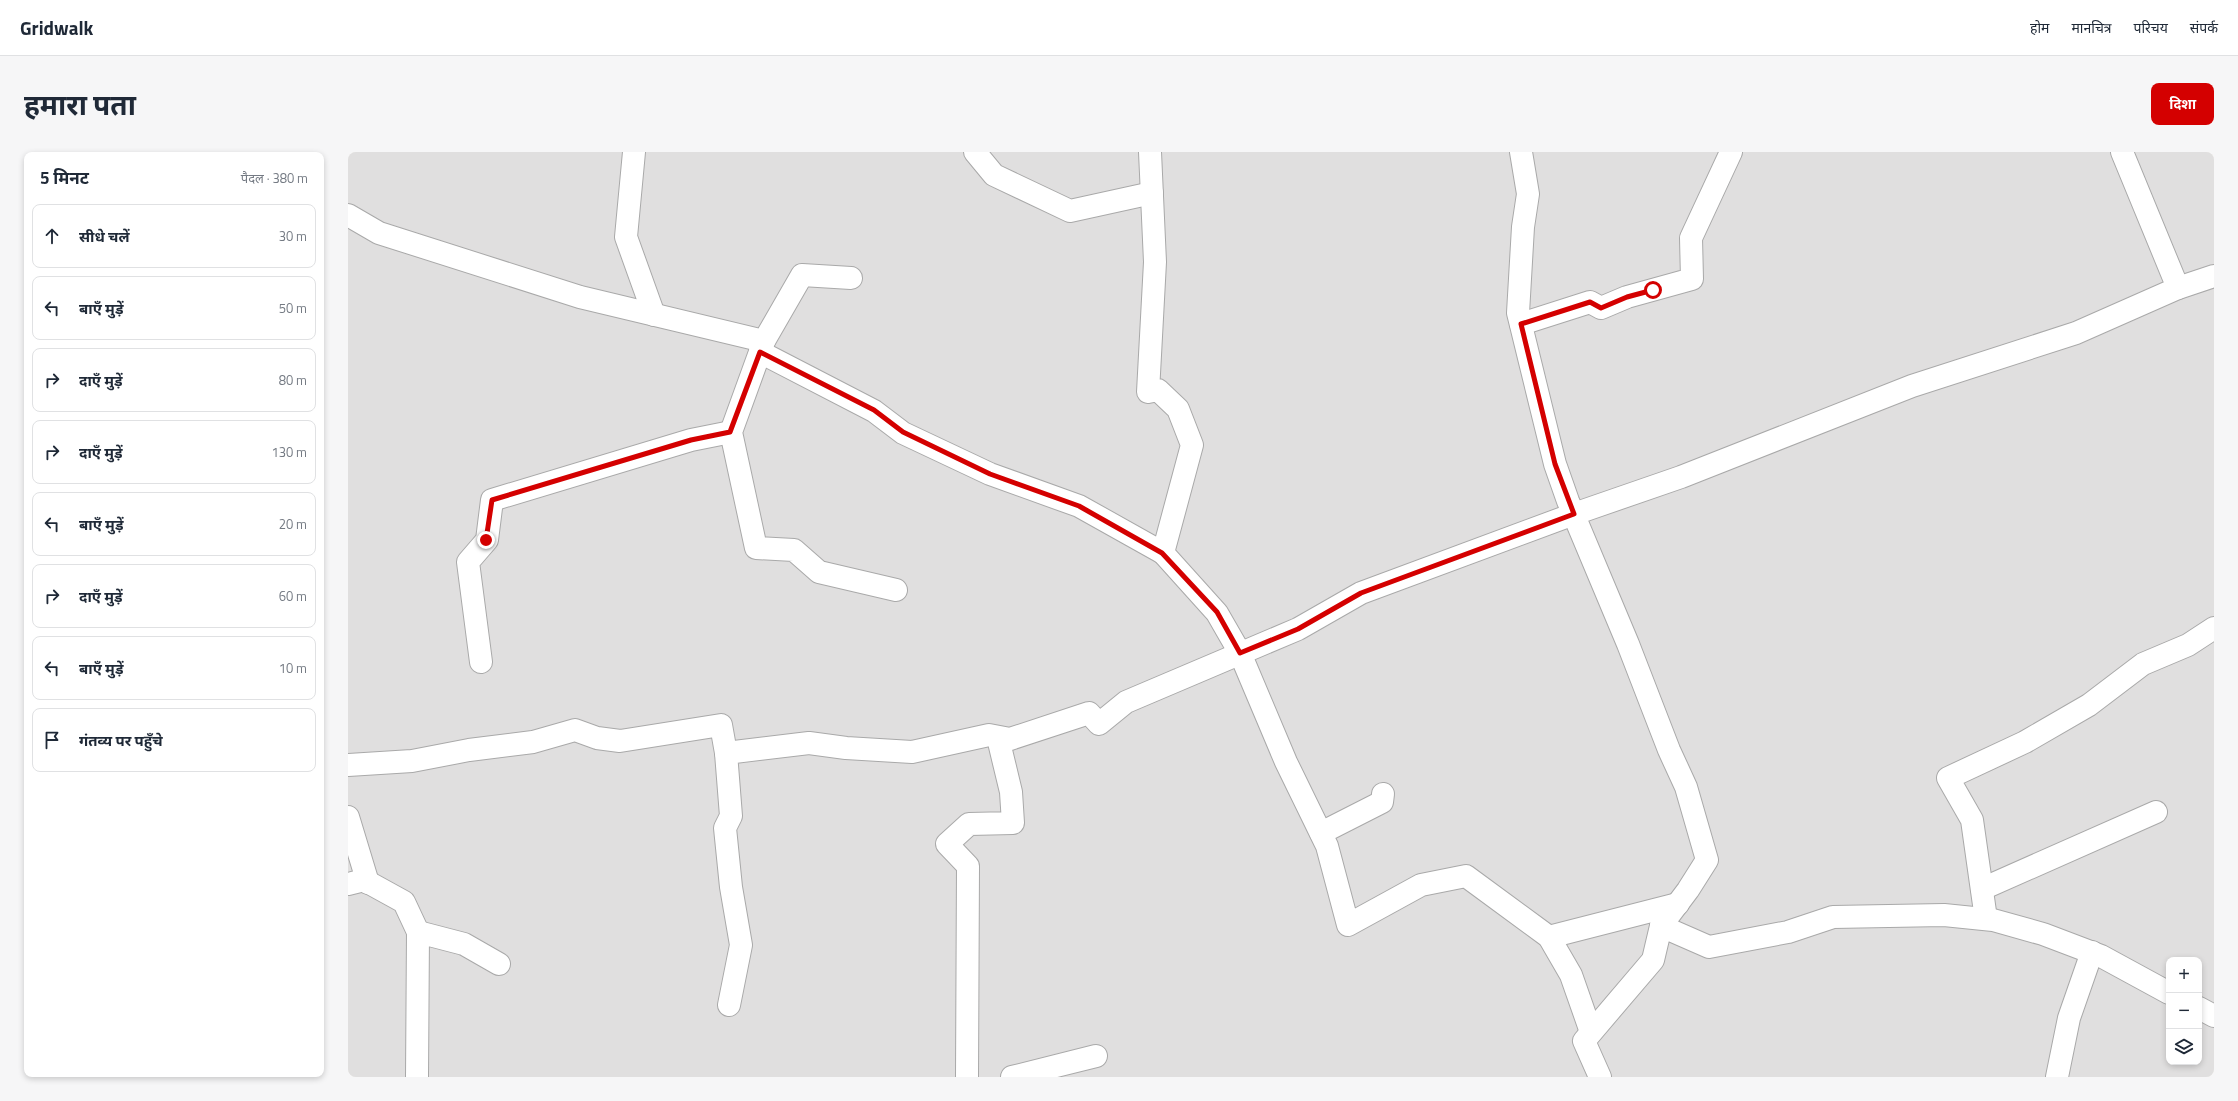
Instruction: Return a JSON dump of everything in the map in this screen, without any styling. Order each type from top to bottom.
[{"type":"street","points":[[634,152],[626,237],[654,315]]},
{"type":"street","points":[[975,152],[994,176],[1070,211],[1152,193]]},
{"type":"street","points":[[1150,152],[1156,262],[1148,392],[1158,390],[1178,408],[1192,445],[1162,553]]},
{"type":"street","points":[[1521,152],[1528,194],[1522,250],[1518,314],[1555,464],[1669,750],[1686,787],[1707,860],[1678,904],[1661,926],[1653,960],[1584,1041],[1600,1077]]},
{"type":"street","points":[[1521,324],[1590,302],[1601,308],[1627,297],[1692,279],[1691,238],[1731,152]]},
{"type":"street","points":[[2122,152],[2178,288]]},
{"type":"street","points":[[348,215],[387,235],[580,297],[654,315],[762,347],[874,410],[903,432],[990,474],[1079,506],[1162,553],[1217,612],[1240,653],[1286,762],[1327,846],[1348,925],[1421,885],[1466,876],[1549,937],[1571,975],[1591,1032]]},
{"type":"street","points":[[851,278],[802,275],[762,347],[730,432],[756,548],[794,550],[818,572],[896,590]]},
{"type":"street","points":[[726,753],[809,742],[846,748],[912,752],[989,736],[1010,739],[1090,713],[1099,724],[1126,702],[1298,629],[1361,593],[1574,514],[1681,477],[1912,386],[2076,333],[2178,288],[2214,276]]},
{"type":"street","points":[[481,662],[468,562],[486,540],[492,500],[691,440],[730,432]]},
{"type":"street","points":[[1986,919],[1972,820],[1948,778],[2025,742],[2089,705],[2143,664],[2188,645],[2214,628]]},
{"type":"street","points":[[348,765],[412,761],[470,750],[533,742],[574,730],[598,738],[620,741],[721,725],[726,753],[731,816],[724,828],[731,887],[741,945],[729,1005]]},
{"type":"street","points":[[967,1077],[968,866],[947,844],[969,824],[1012,823],[1011,792],[998,738]]},
{"type":"street","points":[[1321,833],[1382,802],[1383,794]]},
{"type":"street","points":[[1982,889],[2156,812]]},
{"type":"street","points":[[348,817],[358,884],[404,902],[418,932],[417,1077]]},
{"type":"street","points":[[1549,937],[1678,904]]},
{"type":"street","points":[[1661,926],[1709,947],[1788,932],[1833,917],[1944,915],[1986,919],[2043,934],[2092,952],[2166,991]]},
{"type":"street","points":[[418,932],[464,944],[499,964]]},
{"type":"street","points":[[2057,1077],[2069,1018],[2092,952]]},
{"type":"street","points":[[1012,1077],[1096,1056]]},
{"type":"shaded area","points":[[348,152],[2214,152],[2214,1077],[348,1077]]},
{"type":"route","points":[[486,540],[492,500],[691,440],[730,432],[760,352],[874,410],[903,432],[990,474],[1079,506],[1162,553],[1217,612],[1240,653],[1298,629],[1361,593],[1432,568],[1574,514],[1555,464],[1521,324],[1590,302],[1601,308],[1627,297],[1653,290]]}]
